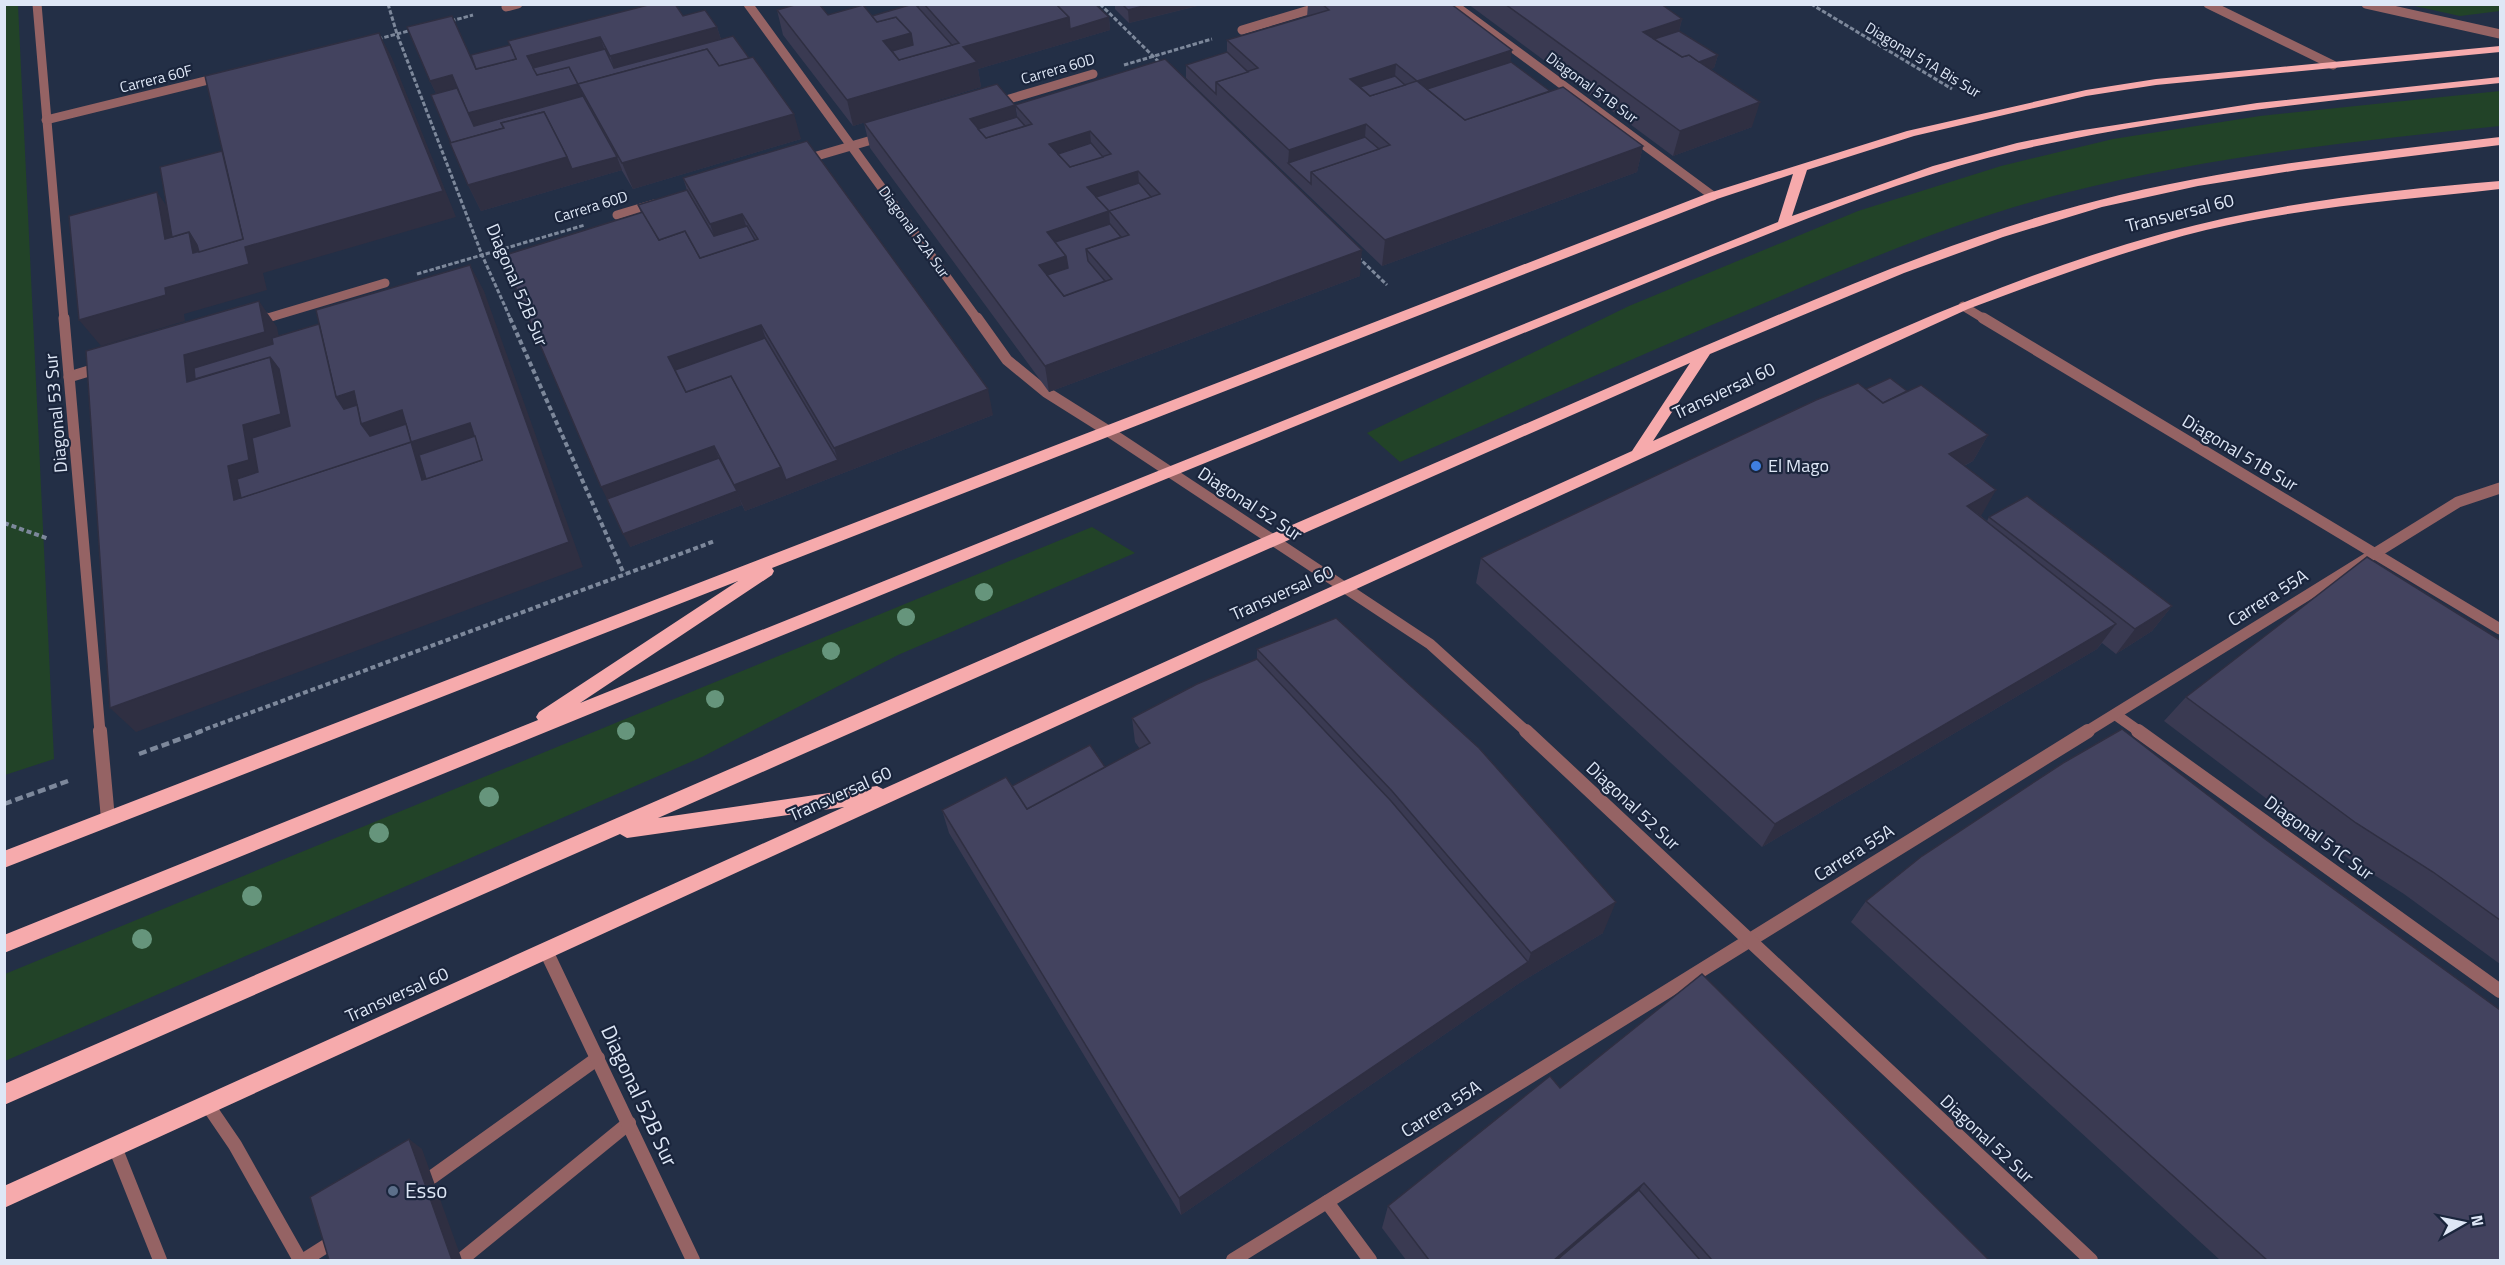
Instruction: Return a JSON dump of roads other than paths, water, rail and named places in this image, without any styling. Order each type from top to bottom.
[{"type":"highway","points":[[4,860],[1713,196],[1802,166],[1911,133],[2086,93],[2127,86],[2500,49]]},
{"type":"highway","points":[[4,944],[1168,472],[1783,224],[1876,189],[2015,148],[2126,124],[2238,108],[2500,80]]},
{"type":"highway","name":"Transversal 60","points":[[4,1095],[1705,351],[1881,278],[1992,236],[2097,204],[2217,178],[2500,141]]},
{"type":"highway","points":[[1783,224],[1802,166]]},
{"type":"highway","name":"Transversal 60","points":[[4,1197],[1963,306],[2133,246],[2238,219],[2296,209],[2500,185]]},
{"type":"highway","points":[[1637,455],[1705,351]]},
{"type":"highway","points":[[513,738],[792,554]]},
{"type":"highway","points":[[605,833],[897,791]]},
{"type":"street","name":"Diagonal 53 Sur","points":[[36,4],[108,819]]},
{"type":"street","points":[[506,7],[518,4]]},
{"type":"street","name":"Diagonal 52A Sur","points":[[748,4],[1007,360],[1046,392],[1107,431]]},
{"type":"street","points":[[1242,30],[1329,4]]},
{"type":"street","name":"Diagonal 51B Sur","points":[[1453,4],[1713,196]]},
{"type":"street","points":[[2208,4],[2333,65]]},
{"type":"street","points":[[2366,4],[2500,34]]},
{"type":"street","name":"Carrera 60D","points":[[983,107],[1093,74]]},
{"type":"street","name":"Carrera 60F","points":[[46,120],[226,76]]},
{"type":"street","points":[[795,162],[894,133]]},
{"type":"street","name":"Carrera 60D","points":[[617,215],[662,202]]},
{"type":"street","points":[[249,324],[384,283]]},
{"type":"street","name":"Diagonal 51B Sur","points":[[1963,306],[2500,630]]},
{"type":"street","points":[[69,377],[114,364]]},
{"type":"street","name":"Diagonal 52 Sur","points":[[1107,431],[1430,644],[1460,669],[2091,1260]]},
{"type":"street","name":"Carrera 55A","points":[[1233,1260],[2458,502],[2500,488]]},
{"type":"street","name":"Diagonal 51C Sur","points":[[2116,715],[2500,991]]},
{"type":"street","name":"Diagonal 52B Sur","points":[[546,951],[693,1260]]},
{"type":"street","points":[[432,1177],[598,1058]]},
{"type":"street","points":[[207,1104],[235,1144],[302,1260],[334,1241]]},
{"type":"street","points":[[461,1260],[629,1123]]},
{"type":"street","points":[[115,1147],[160,1260]]},
{"type":"street","points":[[1328,1202],[1370,1260]]},
{"type":"place","name":"El Mago","points":[[1756,466]]},
{"type":"place","name":"Esso","points":[[393,1191]]}]
